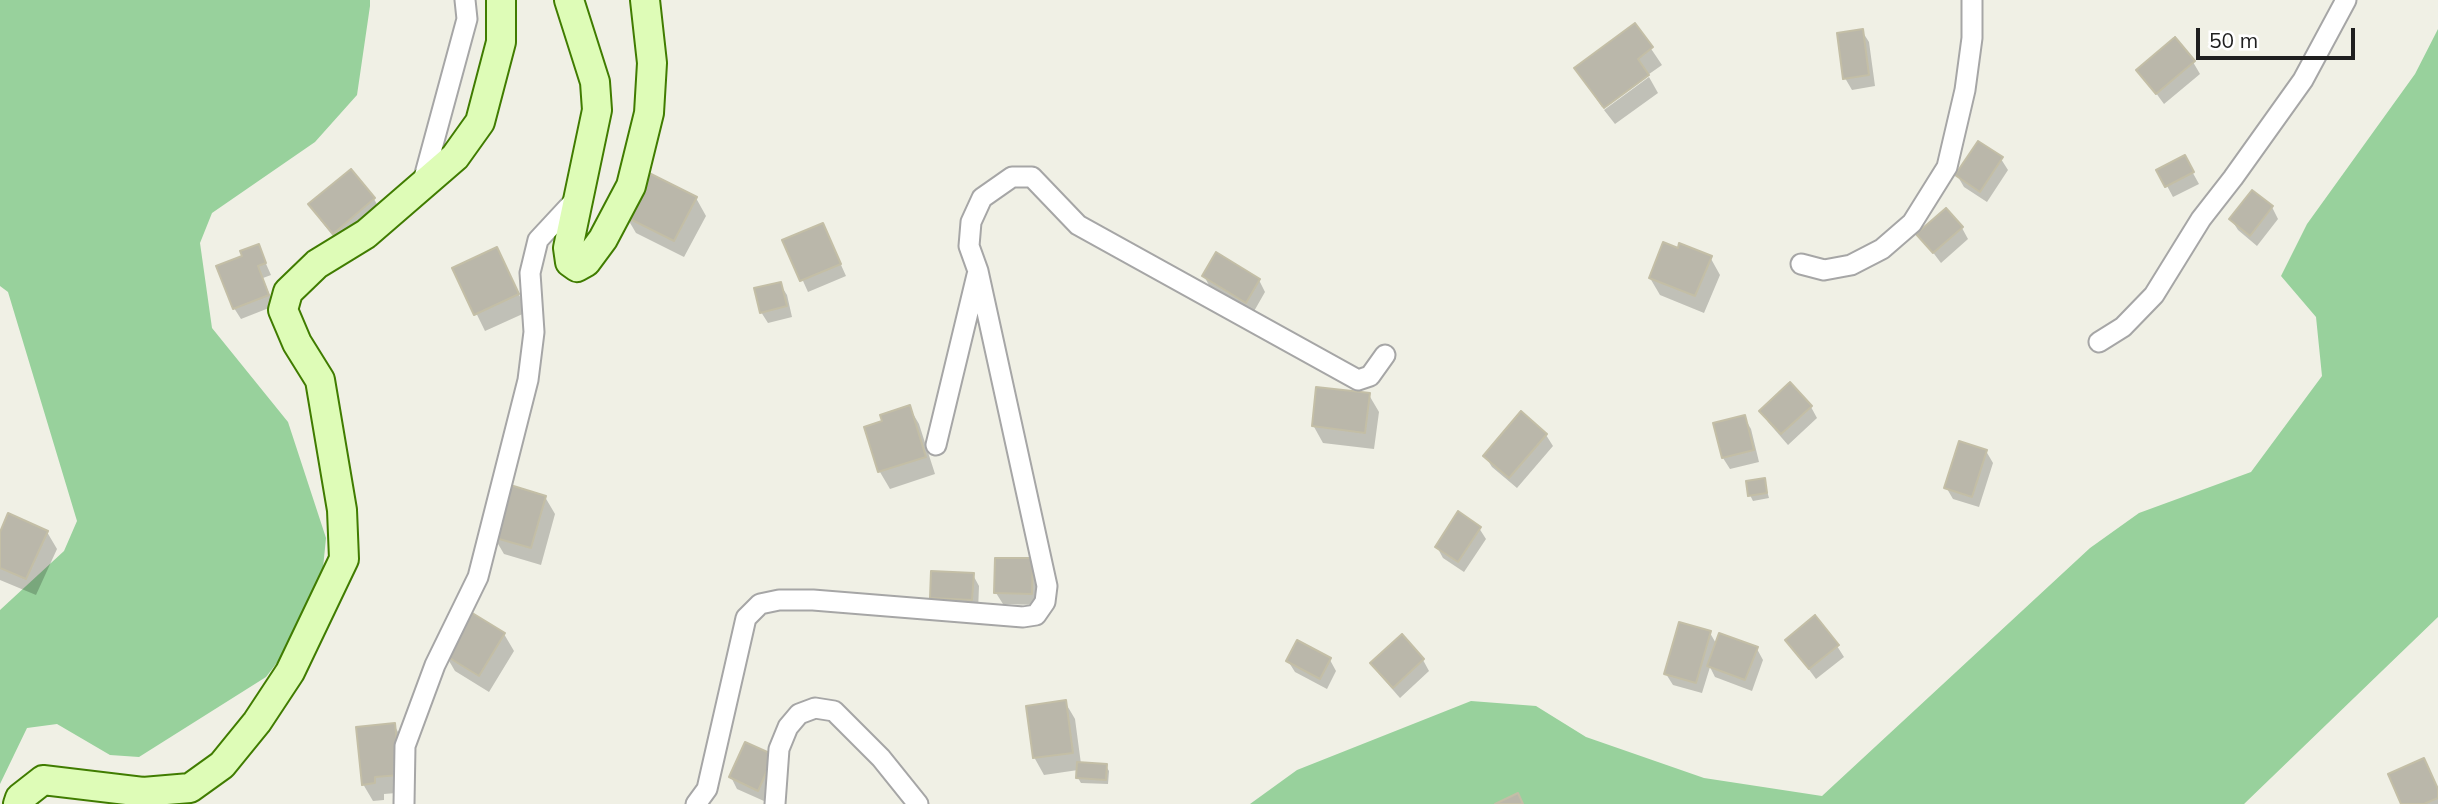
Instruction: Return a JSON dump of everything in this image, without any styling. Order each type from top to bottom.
[{"type":"street","points":[[422,186],[467,19],[465,0]]},
{"type":"street","points":[[18,804],[20,798],[43,780],[143,792],[190,788],[222,765],[257,722],[284,682],[344,559],[342,510],[320,380],[296,343],[283,310],[288,292],[317,264],[366,234],[455,157],[480,122],[501,42],[501,0]]},
{"type":"street","points":[[569,0],[595,82],[597,110],[568,248],[570,262],[577,267],[586,262],[603,239],[631,186],[649,113],[652,63],[645,0]]},
{"type":"street","points":[[1801,264],[1825,270],[1851,265],[1882,249],[1912,223],[1947,167],[1965,90],[1972,38],[1972,0]]},
{"type":"street","points":[[2099,342],[2123,327],[2154,295],[2201,219],[2303,80],[2346,0]]},
{"type":"street","points":[[696,804],[707,789],[746,618],[760,604],[779,600],[813,600],[1023,617],[1036,615],[1045,602],[1047,586],[978,271],[969,246],[971,222],[982,198],[1012,177],[1032,177],[1078,225],[1358,380],[1370,376],[1385,355]]},
{"type":"street","points":[[404,804],[405,746],[435,665],[478,578],[528,380],[534,332],[530,273],[538,240],[577,198]]},
{"type":"street","points":[[936,444],[978,271]]},
{"type":"street","points":[[775,804],[779,749],[788,727],[799,714],[815,708],[834,712],[881,758],[918,804]]},
{"type":"green space","points":[[0,0],[370,0],[370,6],[357,95],[315,142],[212,213],[200,243],[212,328],[288,422],[326,538],[319,608],[266,677],[139,757],[110,755],[57,724],[27,728],[0,784],[0,610],[64,551],[77,521],[8,292],[0,286]]},
{"type":"green space","points":[[2438,29],[2438,617],[2244,804],[1250,804],[1297,770],[1471,701],[1536,706],[1586,737],[1704,778],[1822,796],[2090,548],[2139,513],[2251,472],[2322,376],[2316,317],[2281,276],[2307,224],[2415,74]]},
{"type":"building","points":[[1635,23],[1653,47],[1638,59],[1649,75],[1604,108],[1574,68]]},
{"type":"building","points":[[1863,29],[1869,75],[1843,79],[1837,33]]},
{"type":"building","points":[[2175,37],[2195,61],[2156,94],[2136,70]]},
{"type":"building","points":[[1978,141],[2003,157],[1980,192],[1955,175]]},
{"type":"building","points":[[2185,155],[2194,172],[2165,187],[2156,170]]},
{"type":"building","points":[[351,169],[375,198],[333,234],[308,204]]},
{"type":"building","points":[[647,172],[697,197],[674,241],[624,216]]},
{"type":"building","points":[[2252,190],[2273,206],[2250,236],[2229,219]]},
{"type":"building","points":[[1946,208],[1963,227],[1933,253],[1916,234]]},
{"type":"building","points":[[823,223],[841,264],[800,281],[782,240]]},
{"type":"building","points":[[1663,242],[1678,248],[1679,243],[1712,256],[1695,296],[1649,278]]},
{"type":"building","points":[[259,244],[266,263],[258,266],[269,295],[233,309],[216,266],[242,256],[240,251]]},
{"type":"building","points":[[497,247],[519,294],[474,315],[452,268]]},
{"type":"building","points":[[1216,252],[1260,279],[1246,303],[1202,276]]},
{"type":"building","points":[[781,282],[787,306],[760,313],[754,288]]},
{"type":"building","points":[[1790,382],[1812,406],[1781,434],[1759,411]]},
{"type":"building","points":[[1316,387],[1370,393],[1365,433],[1312,426]]},
{"type":"building","points":[[910,405],[926,457],[878,472],[864,427],[882,421],[880,415]]},
{"type":"building","points":[[1521,411],[1547,434],[1509,478],[1483,456]]},
{"type":"building","points":[[1745,415],[1754,450],[1722,458],[1713,423]]},
{"type":"building","points":[[1959,441],[1987,450],[1972,497],[1944,488]]},
{"type":"building","points":[[1765,478],[1767,493],[1748,496],[1746,481]]},
{"type":"building","points":[[507,484],[546,496],[531,548],[492,537]]},
{"type":"building","points":[[1458,511],[1481,527],[1458,562],[1435,547]]},
{"type":"building","points":[[8,513],[48,531],[26,579],[0,568],[0,532]]},
{"type":"building","points":[[995,558],[1033,558],[1032,594],[994,593]]},
{"type":"building","points":[[931,571],[974,573],[972,600],[930,598]]},
{"type":"building","points":[[469,611],[505,633],[479,676],[443,654]]},
{"type":"building","points":[[1815,615],[1839,645],[1809,669],[1785,640]]},
{"type":"building","points":[[1679,622],[1711,631],[1696,683],[1664,674]]},
{"type":"building","points":[[1719,633],[1758,647],[1745,680],[1707,666]]},
{"type":"building","points":[[1402,634],[1424,659],[1393,688],[1370,663]]},
{"type":"building","points":[[1297,640],[1331,658],[1320,679],[1286,661]]},
{"type":"building","points":[[1066,700],[1073,753],[1033,758],[1026,706]]},
{"type":"building","points":[[395,723],[400,775],[375,777],[375,783],[362,785],[356,727]]},
{"type":"building","points":[[745,742],[774,755],[758,791],[729,777]]},
{"type":"building","points":[[2424,758],[2438,789],[2438,798],[2424,804],[2401,804],[2388,774]]},
{"type":"building","points":[[1077,762],[1107,764],[1106,780],[1076,778]]},
{"type":"building","points":[[1518,793],[1523,804],[1495,804]]}]
